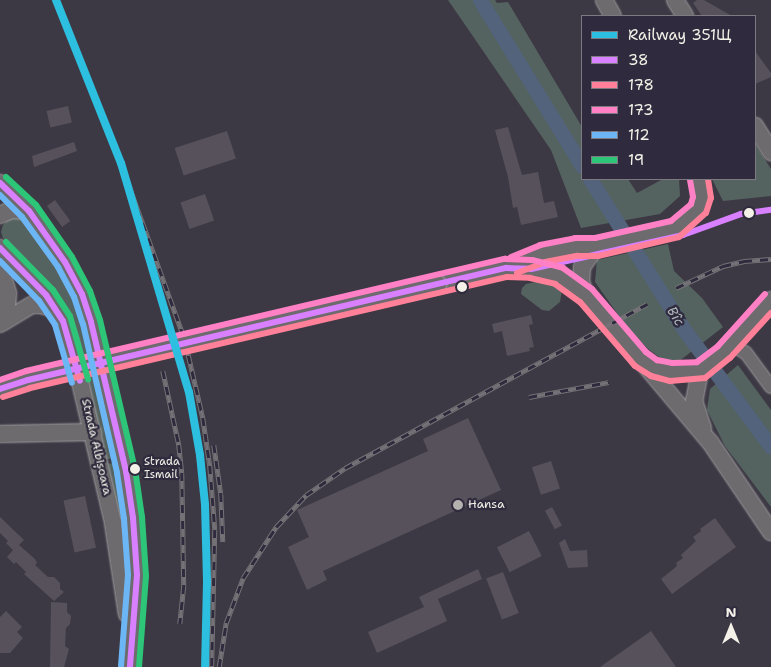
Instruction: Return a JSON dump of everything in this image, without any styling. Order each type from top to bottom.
[{"type":"main road","points":[[604,0],[612,15]]},
{"type":"main road","points":[[675,0],[684,15]]},
{"type":"main road","points":[[756,128],[771,152]]},
{"type":"main road","points":[[0,389],[28,380],[506,268],[542,254],[576,247],[596,247],[668,231],[698,209],[702,198],[699,180]]},
{"type":"main road","name":"Strada Albișoara","points":[[0,183],[29,211],[65,262],[87,309],[124,465],[133,518],[137,575],[130,641],[130,667]]},
{"type":"main road","points":[[0,215],[11,210],[29,211]]},
{"type":"main road","points":[[586,295],[582,282],[582,267],[596,247]]},
{"type":"main road","name":"Strada Albișoara","points":[[0,248],[46,295],[63,321],[70,339],[113,523],[123,580],[130,641]]},
{"type":"main road","points":[[0,267],[8,293],[3,322]]},
{"type":"main road","points":[[506,268],[530,269],[559,276],[586,295],[710,442],[771,532]]},
{"type":"main road","points":[[640,359],[654,368],[671,372],[701,370],[728,348],[771,300]]},
{"type":"main road","points":[[3,322],[32,306],[41,305],[55,309]]},
{"type":"main road","points":[[701,370],[694,401],[710,442]]},
{"type":"main road","points":[[0,434],[93,432]]},
{"type":"main road","points":[[113,523],[124,526],[131,522],[133,518]]},
{"type":"street","points":[[728,348],[746,352],[771,386]]},
{"type":"shaded area","points":[[448,0],[495,0],[497,3],[508,2],[581,125],[581,180],[629,180],[637,193],[661,180],[679,180],[680,196],[660,214],[581,228],[551,150]]},
{"type":"shaded area","points":[[756,146],[771,169],[771,196],[723,201],[712,180],[756,180]]},
{"type":"shaded area","points":[[21,216],[44,239],[70,284],[81,311],[114,453],[110,459],[106,459],[52,291],[3,238],[1,232],[3,225],[9,219]]},
{"type":"shaded area","points":[[668,244],[674,271],[702,298],[723,327],[678,362],[663,360],[647,348],[624,323],[595,282],[597,260]]},
{"type":"shaded area","points":[[545,280],[557,284],[562,290],[560,302],[549,311],[542,310],[521,294],[522,288],[526,284]]},
{"type":"shaded area","points":[[738,365],[771,410],[771,507],[725,446],[707,410],[710,389]]},
{"type":"shaded area","points":[[117,463],[124,503],[125,520],[122,521],[119,520],[106,464]]},
{"type":"building","points":[[697,0],[704,0],[730,15],[701,15],[693,3]]},
{"type":"building","points":[[756,52],[771,73],[771,77],[756,84]]},
{"type":"building","points":[[68,106],[72,123],[50,128],[47,111]]},
{"type":"building","points":[[508,127],[522,175],[538,172],[544,203],[554,201],[558,217],[521,225],[517,207],[513,208],[508,177],[495,130]]},
{"type":"building","points":[[227,131],[236,159],[184,176],[175,148]]},
{"type":"building","points":[[74,142],[77,151],[34,167],[32,156]]},
{"type":"building","points":[[205,194],[214,220],[190,229],[180,202]]},
{"type":"building","points":[[55,200],[70,221],[62,227],[47,206]]},
{"type":"building","points":[[531,315],[533,324],[529,325],[534,347],[529,348],[530,351],[507,356],[502,331],[494,333],[492,324]]},
{"type":"building","points":[[468,418],[501,490],[323,571],[327,580],[307,590],[288,547],[309,537],[297,510],[428,451],[423,439]]},
{"type":"building","points":[[551,461],[560,489],[541,495],[532,467]]},
{"type":"building","points":[[85,496],[96,548],[75,552],[63,501]]},
{"type":"building","points":[[552,507],[562,526],[555,529],[545,511]]},
{"type":"building","points":[[0,517],[24,540],[19,545],[35,559],[37,563],[35,565],[48,577],[54,577],[60,583],[60,589],[64,592],[54,601],[24,574],[26,572],[16,562],[14,564],[7,557],[13,550],[0,533]]},
{"type":"building","points":[[715,518],[736,547],[672,594],[661,579],[677,566],[676,563],[683,558],[681,555],[696,541],[693,537],[701,531],[700,529]]},
{"type":"building","points":[[529,531],[542,556],[510,572],[497,547]]},
{"type":"building","points":[[565,539],[570,551],[587,550],[588,567],[568,568],[559,543]]},
{"type":"building","points":[[478,569],[482,579],[438,599],[447,621],[377,653],[368,632],[424,607],[419,597]]},
{"type":"building","points":[[503,572],[519,613],[502,620],[486,578]]},
{"type":"building","points":[[51,602],[67,603],[67,612],[71,616],[70,624],[66,628],[65,646],[69,649],[64,667],[50,667]]},
{"type":"building","points":[[6,611],[22,627],[17,632],[23,638],[10,653],[0,653],[0,617]]},
{"type":"building","points":[[651,631],[676,667],[600,667]]},
{"type":"waterway","name":"Bîc","points":[[480,0],[581,164]]},
{"type":"waterway","name":"Bîc","points":[[591,180],[685,331],[771,447]]},
{"type":"railway","points":[[121,163],[185,340],[203,418],[210,466],[215,530],[212,667]]},
{"type":"railway","points":[[676,288],[723,266],[744,261],[771,259]]},
{"type":"railway","points":[[219,667],[226,623],[243,578],[276,527],[306,495],[345,468],[647,304]]},
{"type":"railway","points":[[163,371],[179,445],[182,473],[184,586],[180,624]]},
{"type":"railway","points":[[529,397],[609,382]]},
{"type":"railway","points":[[214,445],[221,494],[223,542]]},
{"type":"rail line","name":"351Щ","points":[[56,0],[121,163],[189,392],[200,455],[205,504],[207,582],[205,667]]},
{"type":"transit line","name":"19","points":[[6,177],[36,205],[72,257],[90,291],[100,320],[135,469],[142,517],[146,576],[139,667]]},
{"type":"transit line","name":"173","points":[[511,257],[540,245],[575,238],[595,238],[671,221],[691,204],[693,197],[690,180]]},
{"type":"transit line","name":"178","points":[[517,273],[545,262],[577,256],[598,256],[679,237],[706,213],[711,198],[708,180]]},
{"type":"transit line","name":"38","points":[[0,183],[29,211],[65,262],[82,294],[91,322],[126,471],[133,518],[137,575],[130,667]]},
{"type":"transit line","name":"112","points":[[0,195],[22,217],[58,267],[74,297],[83,324],[117,473],[124,519],[128,575],[121,666]]},
{"type":"transit line","name":"38","points":[[0,389],[28,380],[506,268],[531,269],[683,235],[741,214],[771,210]]},
{"type":"transit line","name":"19","points":[[6,242],[53,290],[70,316],[88,379]]},
{"type":"transit line","name":"38","points":[[0,248],[46,295],[63,321],[80,381]]},
{"type":"transit line","name":"173","points":[[0,380],[26,371],[505,259],[532,260],[563,268],[592,289],[646,352],[657,360],[672,363],[697,362],[718,346],[765,294]]},
{"type":"transit line","name":"112","points":[[0,261],[39,301],[55,325],[72,383]]},
{"type":"transit line","name":"178","points":[[3,397],[30,388],[507,277],[530,278],[555,284],[580,302],[635,366],[651,376],[670,381],[705,378],[730,358],[771,313]]},
{"type":"place","name":"Strada Ismail","points":[[135,469]]},
{"type":"place","name":"Hansa","points":[[458,505]]}]
